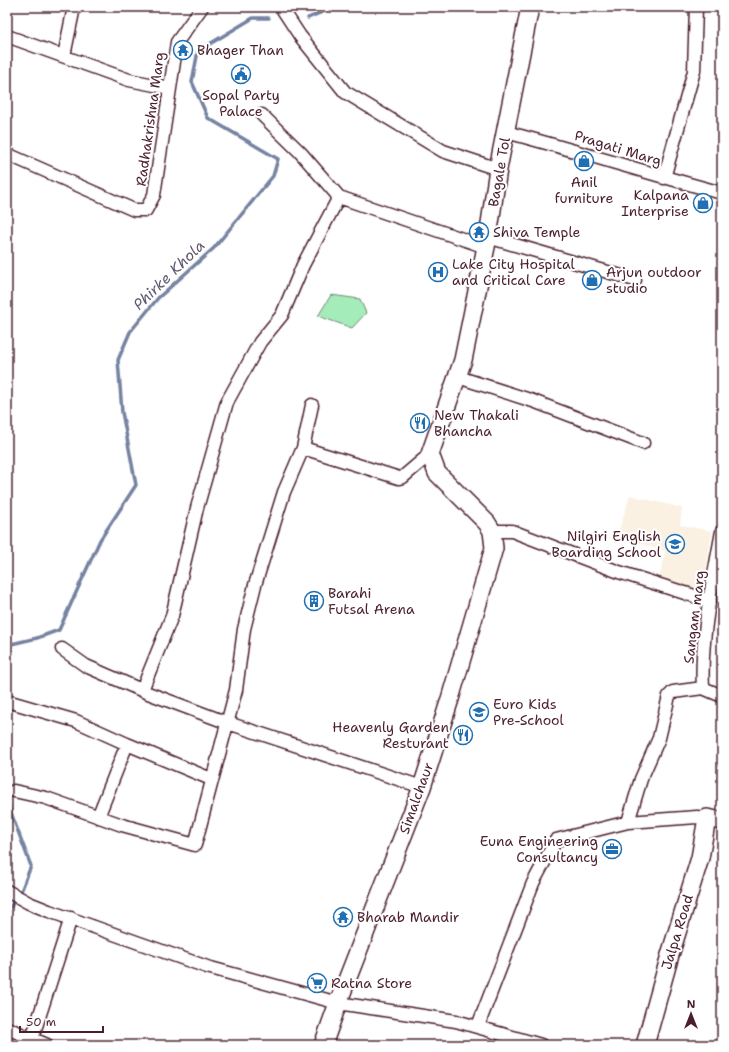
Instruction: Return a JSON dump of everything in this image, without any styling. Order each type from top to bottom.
[{"type":"main road","name":"Bagale Tol","points":[[430,454],[458,377],[487,242],[498,169],[530,7]]},
{"type":"main road","points":[[430,454],[437,472],[475,509],[492,531]]},
{"type":"main road","name":"Simalchaur","points":[[323,1045],[422,787],[489,569],[494,548],[492,531]]},
{"type":"main road","name":"Jalpa Road","points":[[645,1045],[670,955],[700,858],[714,820]]},
{"type":"street","points":[[64,56],[74,7]]},
{"type":"street","name":"Radhakrishna Marg","points":[[7,154],[134,210],[146,210],[154,196],[177,42],[202,7]]},
{"type":"street","points":[[281,7],[300,36],[344,92],[443,151],[498,169]]},
{"type":"street","points":[[664,178],[694,71],[696,7]]},
{"type":"street","points":[[7,36],[129,80],[170,88]]},
{"type":"street","points":[[262,115],[300,152],[339,197],[487,242],[635,280]]},
{"type":"street","name":"Pragati Marg","points":[[506,132],[591,154],[664,178],[722,193]]},
{"type":"street","points":[[142,690],[172,616],[197,508],[227,402],[260,342],[282,315],[303,265],[339,197]]},
{"type":"street","points":[[458,377],[489,385],[554,408],[643,443]]},
{"type":"street","points":[[14,791],[46,798],[122,825],[195,845],[211,779],[228,723],[237,686],[244,629],[255,584],[284,492],[303,448],[312,405]]},
{"type":"street","points":[[303,448],[399,478],[403,477],[430,454]]},
{"type":"street","points":[[492,531],[512,531],[619,572],[710,601]]},
{"type":"street","name":"Sangam marg","points":[[703,688],[702,670],[710,601],[722,538]]},
{"type":"street","points":[[62,649],[86,666],[142,690],[228,723],[422,787]]},
{"type":"street","points":[[628,822],[641,779],[659,738],[669,696],[673,692],[703,688],[722,696]]},
{"type":"street","points":[[7,701],[76,721],[211,779]]},
{"type":"street","points":[[98,816],[127,744]]},
{"type":"street","points":[[478,1026],[533,883],[556,840],[628,822],[697,816],[714,820]]},
{"type":"street","points":[[7,891],[29,903],[207,967],[338,1003],[456,1021],[541,1045]]},
{"type":"street","points":[[32,1039],[71,918]]},
{"type":"street","points":[[7,1028],[47,1045]]},
{"type":"shaded area","name":"Nilgiri English Boarding School","points":[[630,495],[682,508],[680,525],[712,531],[702,595],[658,584],[665,551],[617,537]]},
{"type":"green space","points":[[331,295],[360,299],[366,313],[352,328],[318,316]]},
{"type":"waterway","name":"Phirke Khola","points":[[308,18],[325,11],[328,7]]},
{"type":"waterway","name":"Phirke Khola","points":[[7,645],[37,638],[59,630],[100,540],[136,485],[122,412],[118,360],[130,332],[158,298],[214,248],[273,176],[278,159],[208,118],[192,82],[198,51],[253,18],[269,18]]},
{"type":"waterway","name":"Phirke Khola","points":[[7,796],[10,810],[31,866],[20,894]]},
{"type":"waterway","name":"Phirke Khola","points":[[7,912],[16,899]]},
{"type":"place","name":"Bhager Than","points":[[183,50]]},
{"type":"place","name":"Sopal Party Palace","points":[[241,74]]},
{"type":"place","name":"Anil furniture","points":[[584,161]]},
{"type":"place","name":"Kalpana Interprise","points":[[703,203]]},
{"type":"place","name":"Shiva Temple","points":[[479,232]]},
{"type":"place","name":"Lake City Hospital and Critical Care","points":[[438,272]]},
{"type":"place","name":"Arjun outdoor studio","points":[[592,280]]},
{"type":"place","name":"New Thakali Bhancha","points":[[420,423]]},
{"type":"place","name":"Nilgiri English Boarding School","points":[[675,544]]},
{"type":"place","name":"Barahi Futsal Arena","points":[[314,601]]},
{"type":"place","name":"Euro Kids Pre-School","points":[[479,712]]},
{"type":"place","name":"Heavenly Garden Resturant","points":[[463,735]]},
{"type":"place","name":"Euna Engineering Consultancy","points":[[612,849]]},
{"type":"place","name":"Bharab Mandir","points":[[343,917]]},
{"type":"place","name":"Ratna Store","points":[[317,983]]}]
